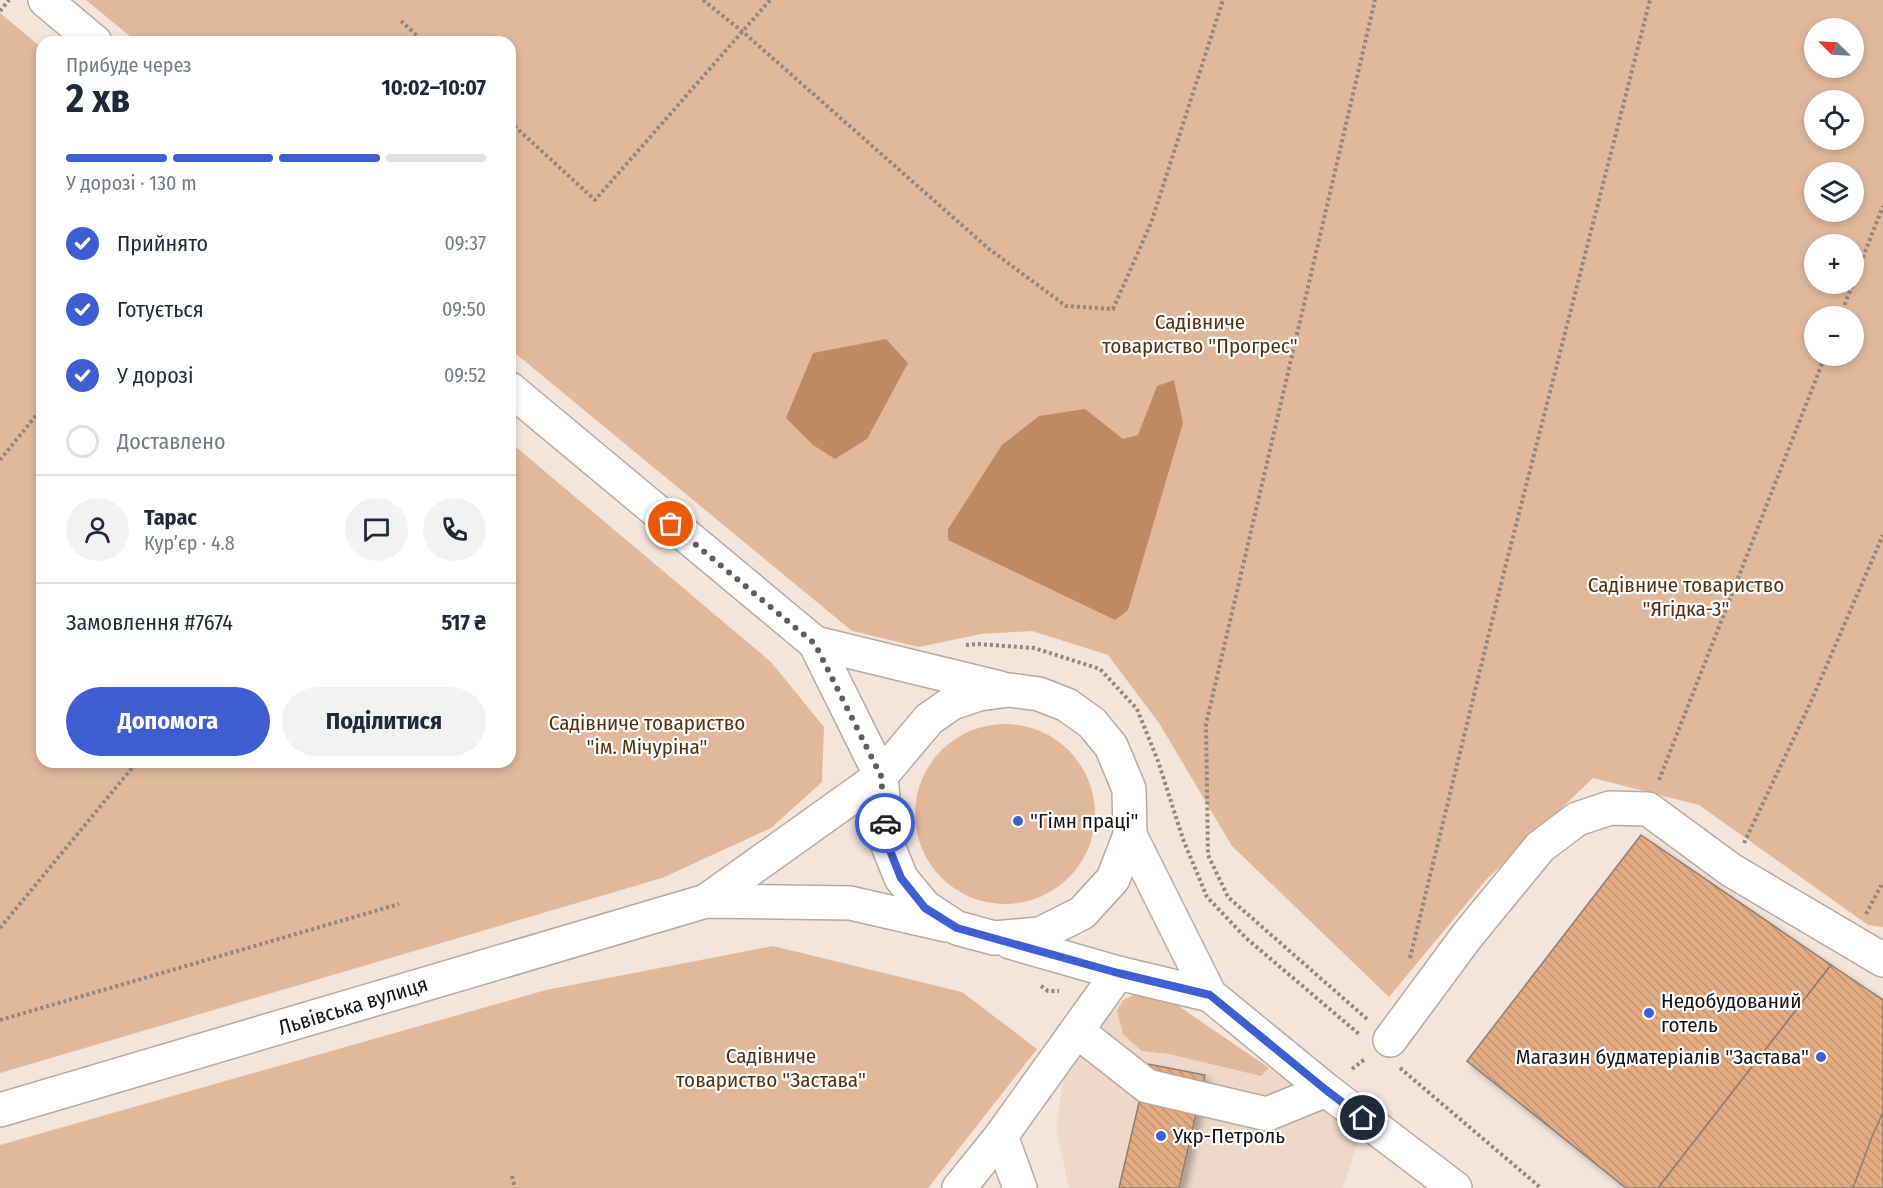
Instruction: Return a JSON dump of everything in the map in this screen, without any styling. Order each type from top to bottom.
[{"type":"main road","points":[[45,0],[88,36]]},
{"type":"main road","points":[[516,394],[815,644],[881,776],[887,843],[901,878],[925,908],[957,928],[994,938],[1110,984],[1210,995]]},
{"type":"main road","points":[[815,644],[1009,690],[1039,694],[1067,705],[1092,723],[1111,746],[1129,789],[1130,835],[1113,879],[1082,914],[1040,934],[994,938]]},
{"type":"main road","name":"Львівська вулиця","points":[[706,901],[881,776],[929,719],[952,703],[979,694],[1009,690]]},
{"type":"main road","points":[[1390,1040],[1467,936],[1540,847],[1577,819],[1610,808],[1648,808],[1731,870],[1883,960]]},
{"type":"main road","points":[[1130,835],[1210,995],[1326,1090],[1455,1188]]},
{"type":"main road","name":"Львівська вулиця","points":[[0,1110],[706,901],[850,903],[957,928]]},
{"type":"main road","points":[[959,1188],[1001,1136],[1110,984]]},
{"type":"main road","points":[[1077,1031],[1147,1086],[1268,1114],[1326,1090]]},
{"type":"main road","points":[[1001,1136],[1020,1188]]},
{"type":"path","points":[[0,11],[9,0]]},
{"type":"path","points":[[703,0],[989,249],[1066,306],[1113,309],[1151,223],[1223,0]]},
{"type":"path","points":[[516,128],[595,200],[770,0]]},
{"type":"path","points":[[1326,1090],[1390,1040],[1228,897],[1208,855],[1206,724],[1375,0]]},
{"type":"path","points":[[1410,959],[1506,564],[1650,0]]},
{"type":"path","points":[[401,21],[417,36]]},
{"type":"path","points":[[1864,254],[1883,206]]},
{"type":"path","points":[[1648,808],[1821,366]]},
{"type":"path","points":[[0,459],[36,415]]},
{"type":"path","points":[[1731,870],[1810,704],[1883,535]]},
{"type":"path","points":[[0,928],[131,768]]},
{"type":"path","points":[[0,1020],[399,904]]},
{"type":"path","points":[[1039,985],[1048,991],[1110,984]]},
{"type":"path","points":[[512,1176],[515,1188]]},
{"type":"shaded area","points":[[886,339],[908,363],[867,439],[835,459],[813,445],[786,418],[813,353]]},
{"type":"shaded area","points":[[1174,380],[1183,423],[1128,610],[1115,620],[948,540],[948,529],[1002,445],[1039,416],[1085,409],[1123,439],[1138,435],[1157,386]]},
{"type":"shaded area","points":[[1123,1000],[1171,1001],[1360,1134],[1343,1188],[1069,1188],[1056,1128],[1067,1056]]},
{"type":"green space","name":"Садівниче товариство \"Прогрес\"","points":[[86,0],[1883,0],[1883,927],[1868,925],[1699,805],[1593,778],[1486,880],[1389,997],[1232,846],[1159,723],[1108,655],[1032,631],[981,634],[919,647],[852,631],[516,354],[516,36],[130,36]]},
{"type":"green space","name":"Садівниче товариство \"ім. Мічуріна\"","points":[[0,13],[36,43],[36,768],[516,768],[516,447],[771,662],[824,727],[822,782],[771,828],[662,878],[0,1073]]},
{"type":"green space","points":[[1005,724],[1039,731],[1055,739],[1069,750],[1080,764],[1088,780],[1095,814],[1088,848],[1080,864],[1069,878],[1055,889],[1039,897],[1005,904],[971,897],[955,889],[941,878],[930,864],[922,848],[915,814],[922,780],[930,764],[941,750],[955,739],[971,731]]},
{"type":"green space","name":"Садівниче товариство \"Застава\"","points":[[773,946],[962,992],[1037,1049],[928,1188],[0,1188],[0,1145],[546,990]]},
{"type":"green space","points":[[1144,990],[1171,1001],[1269,1068],[1261,1076],[1169,1054],[1142,1051],[1123,1034],[1117,1011],[1123,1000]]},
{"type":"building","name":"Недобудований готель","points":[[1641,835],[1831,965],[1658,1188],[1626,1188],[1467,1061]]},
{"type":"building","name":"Магазин будматеріалів \"Застава\"","points":[[1831,965],[1883,1000],[1883,1113],[1853,1188],[1658,1188]]},
{"type":"building","points":[[1148,1064],[1205,1075],[1179,1188],[1119,1188]]},
{"type":"building","points":[[1883,1113],[1883,1188],[1853,1188],[1873,1134]]},
{"type":"way so far","points":[[671,524],[815,644],[881,776],[885,823]]},
{"type":"place","name":"\"Гімн праці\"","points":[[1018,821]]},
{"type":"place","name":"Недобудований готель","points":[[1649,1013]]},
{"type":"place","name":"Магазин будматеріалів \"Застава\"","points":[[1821,1057]]},
{"type":"place","name":"Укр-Петроль","points":[[1161,1136]]},
{"type":"route","points":[[885,823],[887,843],[901,878],[925,908],[957,928],[1118,973],[1210,995],[1363,1118]]},
{"type":"park label","name":"Садівниче товариство \"Ягідка-3\"","points":[[1686,597]]}]
